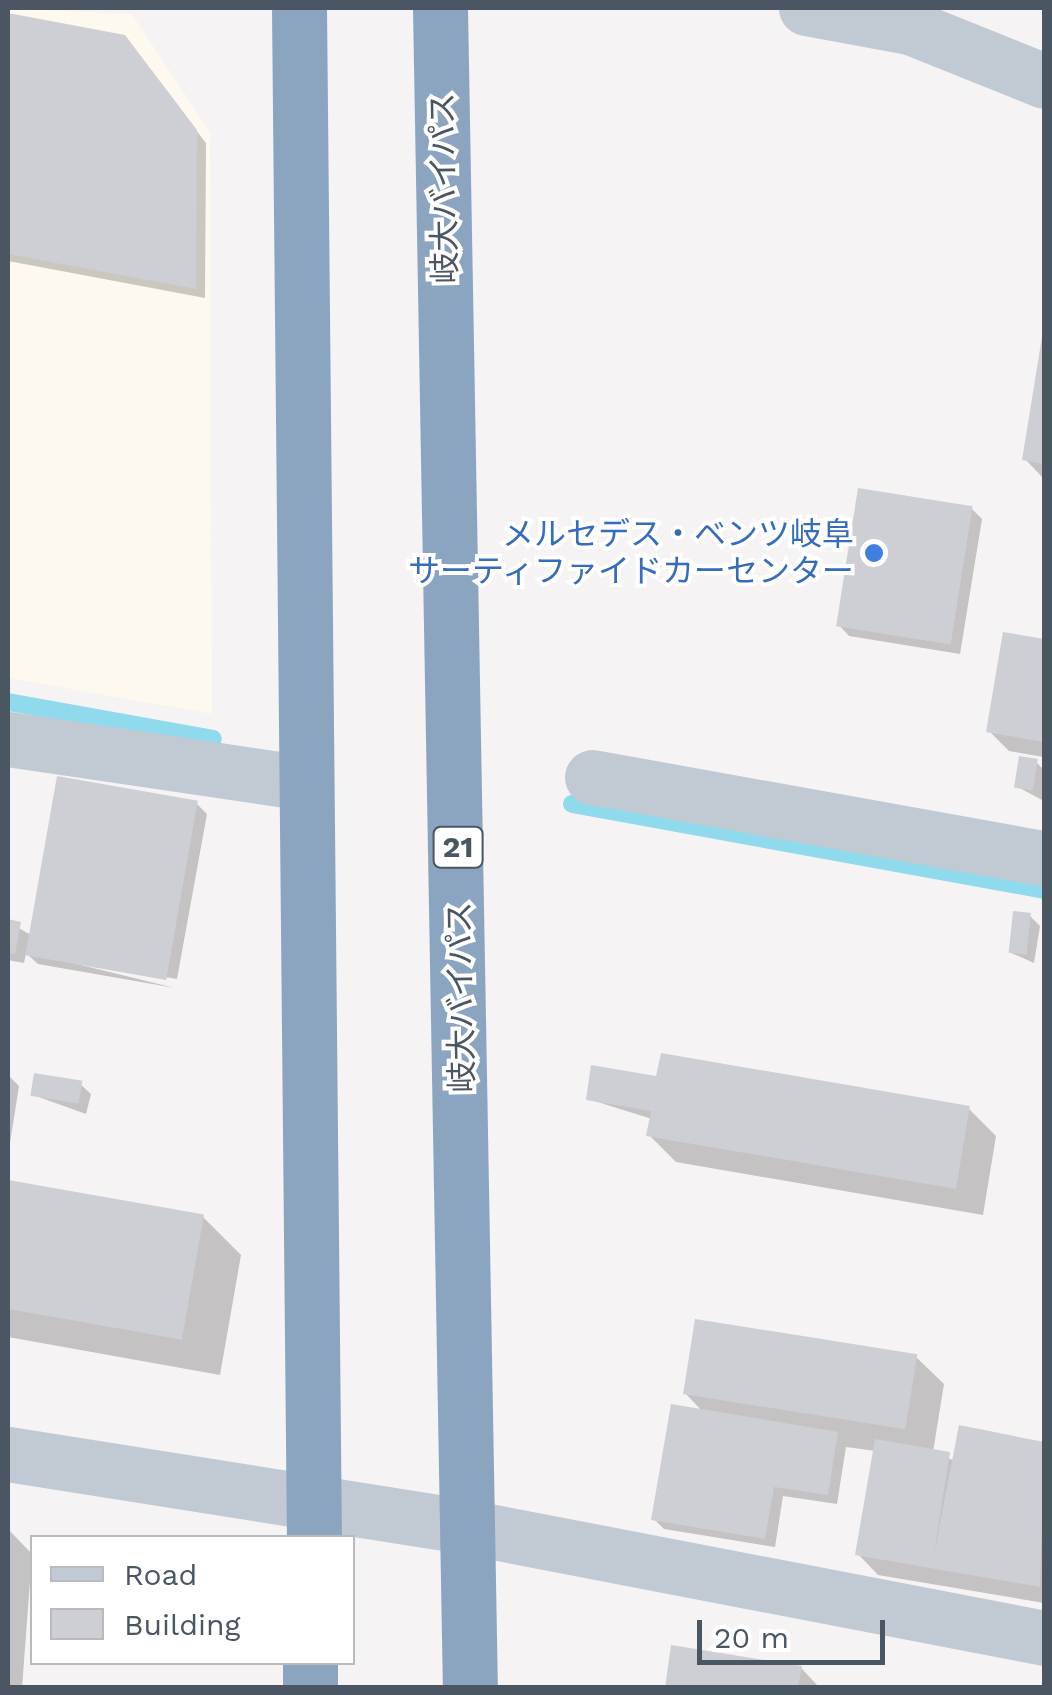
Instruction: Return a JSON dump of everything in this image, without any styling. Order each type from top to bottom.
[{"type":"highway","points":[[299,8],[314,1520]]},
{"type":"highway","name":"岐大バイパス","points":[[440,8],[473,1528],[470,1688]]},
{"type":"street","points":[[806,8],[910,28],[1044,82]]},
{"type":"street","points":[[8,740],[306,783]]},
{"type":"street","points":[[592,777],[1044,858]]},
{"type":"street","points":[[8,1454],[314,1520],[473,1528],[1044,1638]]},
{"type":"shaded area","points":[[8,8],[132,14],[210,132],[212,714],[8,678]]},
{"type":"building","points":[[8,13],[125,35],[197,130],[196,289],[8,254]]},
{"type":"building","points":[[1044,337],[1044,464],[1022,460]]},
{"type":"building","points":[[858,488],[973,506],[951,644],[836,626]]},
{"type":"building","points":[[1003,632],[1044,639],[1044,742],[986,732]]},
{"type":"building","points":[[1019,756],[1038,759],[1033,791],[1014,788]]},
{"type":"building","points":[[57,776],[198,801],[166,980],[25,955]]},
{"type":"building","points":[[1013,911],[1031,913],[1027,955],[1009,953]]},
{"type":"building","points":[[8,919],[21,922],[15,954],[8,953]]},
{"type":"building","points":[[661,1053],[970,1106],[956,1189],[646,1136],[651,1111],[586,1100],[591,1065],[656,1076]]},
{"type":"building","points":[[34,1073],[82,1081],[79,1103],[30,1096]]},
{"type":"building","points":[[8,1180],[204,1215],[182,1340],[8,1309]]},
{"type":"building","points":[[695,1319],[917,1354],[905,1429],[683,1394]]},
{"type":"building","points":[[671,1404],[838,1432],[828,1495],[774,1487],[765,1539],[651,1520]]},
{"type":"building","points":[[959,1425],[1044,1442],[1040,1587],[855,1555],[875,1439],[950,1452],[933,1560]]},
{"type":"building","points":[[671,1645],[802,1666],[798,1688],[665,1688]]},
{"type":"waterway","points":[[8,702],[213,739]]},
{"type":"waterway","points":[[572,804],[1044,890]]},
{"type":"place","name":"メルセデス・ベンツ岐阜 サーティファイドカーセンター","points":[[874,553]]}]
